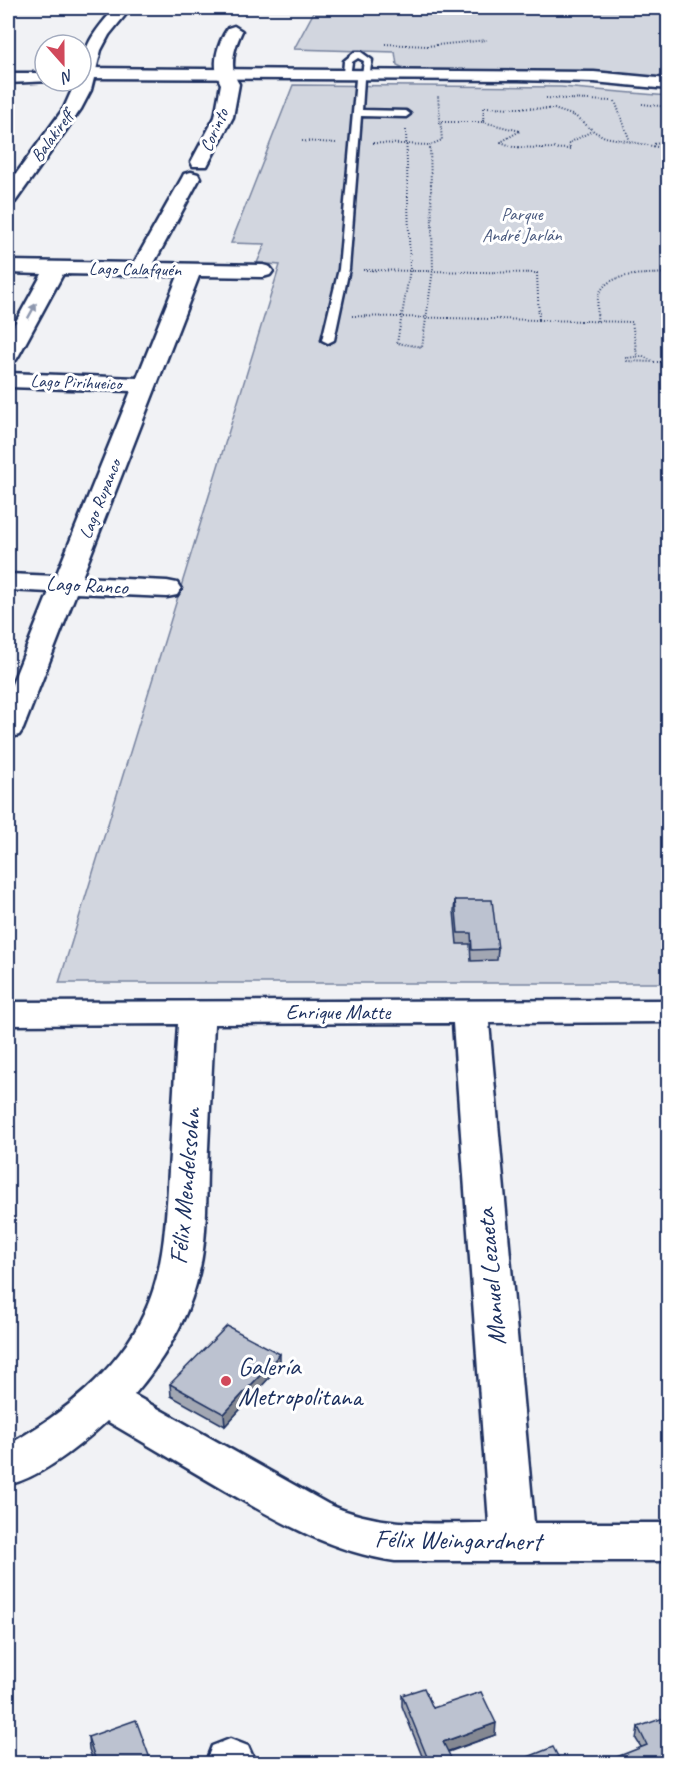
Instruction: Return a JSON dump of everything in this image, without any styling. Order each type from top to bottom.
[{"type":"street","name":"Balakireff","points":[[93,50],[102,33],[123,8]]},
{"type":"street","name":"Corinto","points":[[141,269],[224,117],[230,84],[226,76],[226,48],[234,31]]},
{"type":"street","points":[[8,73],[33,73]]},
{"type":"street","points":[[93,76],[564,76],[669,84]]},
{"type":"street","points":[[358,76],[598,83],[669,89]]},
{"type":"street","points":[[8,78],[33,78]]},
{"type":"street","name":"Balakireff","points":[[8,198],[72,109],[80,93]]},
{"type":"street","name":"Lago Calafquén","points":[[8,267],[263,271]]},
{"type":"street","points":[[8,355],[56,268]]},
{"type":"street","name":"Lago Rupanco","points":[[8,729],[15,690],[66,584],[191,270]]},
{"type":"street","name":"Lago Pirihueico","points":[[8,380],[145,385]]},
{"type":"street","name":"Lago Ranco","points":[[8,582],[167,589]]},
{"type":"street","name":"Manuel Lezaeta","points":[[470,1011],[513,1542]]},
{"type":"street","name":"Enrique Matte","points":[[8,1013],[669,1011]]},
{"type":"street","name":"Félix Mendelssohn","points":[[8,1467],[61,1435],[103,1398],[143,1353],[166,1312],[175,1286],[184,1245],[197,1012]]},
{"type":"street","name":"Félix Weingardnert","points":[[103,1398],[302,1512],[350,1535],[395,1542],[669,1542]]},
{"type":"lane","points":[[328,340],[344,269],[358,113],[358,76]]},
{"type":"lane","points":[[358,113],[406,114]]},
{"type":"path","points":[[385,44],[427,46],[487,40]]},
{"type":"path","points":[[406,114],[410,270],[397,343],[422,347],[433,270],[430,145],[442,140],[438,96],[448,96]]},
{"type":"path","points":[[540,98],[624,102]]},
{"type":"path","points":[[615,101],[630,141]]},
{"type":"path","points":[[634,103],[669,107]]},
{"type":"path","points":[[483,122],[484,108],[540,108],[578,117],[592,131],[606,138],[652,144],[669,149]]},
{"type":"path","points":[[439,122],[483,122],[518,129],[519,134],[501,142],[513,147],[570,149],[569,143],[592,131]]},
{"type":"path","points":[[652,144],[669,142]]},
{"type":"path","points":[[344,269],[537,273],[539,321]]},
{"type":"path","points":[[597,321],[599,293],[606,286],[624,278],[669,273]]},
{"type":"path","points":[[333,315],[632,322],[637,355]]},
{"type":"path","points":[[655,362],[648,357],[637,355],[626,358],[627,361],[655,362],[669,362]]},
{"type":"green space","points":[[316,8],[668,8],[668,79],[553,71],[406,69],[397,65],[395,52],[294,49]]},
{"type":"green space","name":"Parque André Jarlán","points":[[293,85],[561,87],[668,96],[668,983],[59,983],[280,265],[257,263],[265,244],[231,243]]},
{"type":"building","points":[[455,900],[492,900],[498,949],[472,950],[471,933],[458,933]]},
{"type":"building","name":"Galería Metropolitana","points":[[227,1326],[280,1354],[224,1414],[170,1384]]},
{"type":"building","points":[[424,1688],[433,1708],[481,1692],[496,1723],[443,1742],[454,1764],[417,1764],[428,1759],[402,1695]]},
{"type":"building","points":[[669,1716],[669,1764],[599,1764],[647,1745],[638,1727]]},
{"type":"building","points":[[136,1720],[152,1764],[97,1764],[88,1737]]},
{"type":"building","points":[[553,1747],[562,1764],[531,1764],[528,1757]]},
{"type":"place","name":"Galería Metropolitana","points":[[226,1381]]}]
